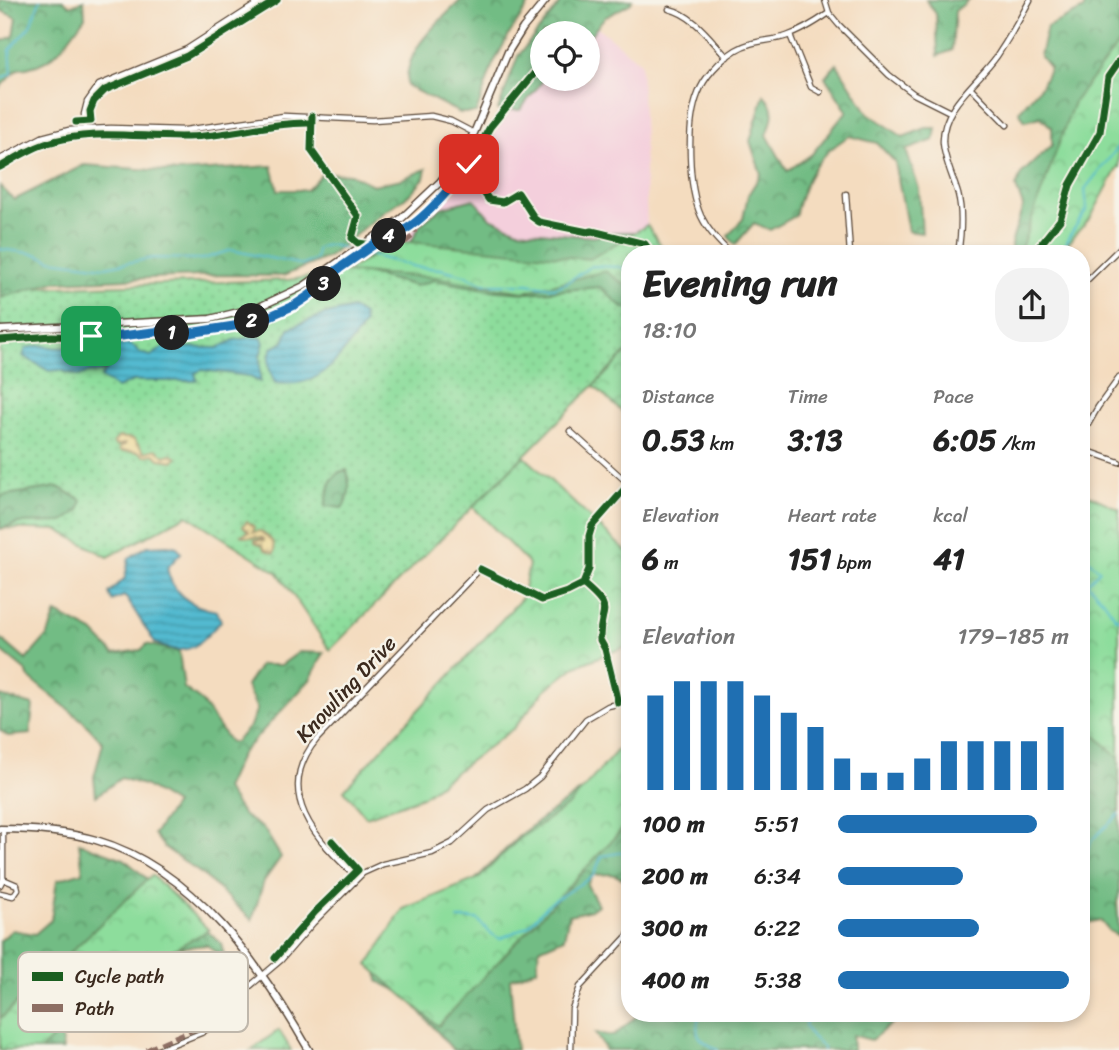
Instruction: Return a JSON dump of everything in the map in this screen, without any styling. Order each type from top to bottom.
[{"type":"main road","points":[[0,330],[187,322],[227,316],[274,301],[304,286],[373,240],[428,195],[451,169],[474,133],[508,52],[546,0]]},
{"type":"main road","points":[[2,829],[48,830],[83,836],[113,846],[148,863],[177,884],[219,922],[246,952]]},
{"type":"main road","points":[[248,955],[309,1050]]},
{"type":"street","points":[[85,129],[84,114],[87,102],[99,85],[187,48],[262,0]]},
{"type":"street","points":[[825,0],[829,13],[903,86],[950,112]]},
{"type":"street","points":[[958,245],[959,198],[943,142],[950,112],[1004,45],[1030,0]]},
{"type":"street","points":[[669,9],[682,12],[692,20],[727,57]]},
{"type":"street","points":[[722,245],[702,217],[694,193],[692,124],[697,95],[704,81],[727,57],[749,43],[790,35],[829,13]]},
{"type":"street","points":[[790,35],[811,87],[820,92]]},
{"type":"street","points":[[971,88],[1007,125]]},
{"type":"street","points":[[0,159],[42,137],[85,129],[202,129],[301,115],[373,120],[421,116],[441,118],[474,133]]},
{"type":"street","points":[[846,194],[849,245]]},
{"type":"street","points":[[1090,277],[1119,249]]},
{"type":"street","points":[[1090,421],[1119,378]]},
{"type":"street","points":[[570,431],[621,477]]},
{"type":"street","points":[[1090,452],[1119,462]]},
{"type":"street","name":"Knowling Drive","points":[[358,878],[316,833],[303,813],[298,794],[301,764],[317,739],[480,569]]},
{"type":"street","points":[[248,988],[264,976],[358,878],[377,866],[432,853],[452,843],[488,810],[540,777],[586,719],[608,706],[621,703]]},
{"type":"street","points":[[0,885],[3,879],[2,829]]},
{"type":"street","points":[[0,893],[13,896],[18,889],[18,885],[3,879]]},
{"type":"street","points":[[571,1050],[572,1009],[580,987],[621,943]]},
{"type":"street","points":[[158,1050],[201,1032]]},
{"type":"shaded area","points":[[600,29],[641,63],[647,225],[590,259],[399,241],[455,192],[498,125],[530,86],[530,91],[600,91]]},
{"type":"green space","points":[[0,0],[63,0],[70,6],[84,0],[85,17],[64,45],[50,58],[31,67],[18,69],[0,87],[0,42],[14,36],[17,18],[0,10]]},
{"type":"green space","points":[[461,0],[532,0],[493,64],[476,113],[460,113],[407,86],[407,73],[416,49]]},
{"type":"green space","points":[[563,0],[632,0],[600,23],[546,21]]},
{"type":"green space","points":[[926,0],[969,0],[955,11],[952,50],[938,56],[936,14]]},
{"type":"green space","points":[[1085,0],[1119,0],[1119,167],[1107,177],[1058,245],[1011,245],[1023,206],[1016,187],[1021,174],[1052,145],[1052,128],[1041,117],[1025,121],[1019,111],[1041,86],[1050,68],[1040,56],[1047,27],[1084,9]]},
{"type":"green space","points":[[530,41],[530,91],[535,91],[520,110],[498,110],[518,56]]},
{"type":"green space","points":[[1119,43],[1119,165],[1091,217],[1066,245],[1022,245],[1074,102]]},
{"type":"green space","points":[[837,64],[868,113],[903,137],[926,128],[936,128],[934,140],[906,150],[919,189],[922,233],[908,231],[895,162],[877,143],[849,136],[828,152],[813,170],[795,216],[770,230],[754,223],[735,245],[728,236],[743,219],[748,195],[761,174],[750,141],[764,95],[771,104],[773,114],[767,135],[787,171],[812,154],[847,111],[825,77]]},
{"type":"green space","points":[[84,165],[178,172],[272,166],[278,190],[307,190],[323,173],[350,174],[373,185],[402,179],[426,169],[424,178],[410,194],[377,217],[329,257],[283,276],[225,275],[55,282],[0,298],[0,186],[14,200]]},
{"type":"green space","points":[[474,199],[490,218],[518,230],[593,237],[615,232],[648,232],[652,245],[621,245],[621,306],[600,287],[528,293],[497,291],[434,280],[416,286],[354,270],[375,249],[400,252],[409,246],[420,225],[441,208]]},
{"type":"green space","points":[[647,225],[661,245],[621,245],[621,282],[605,271],[524,292],[436,277],[345,272],[399,241],[590,259]]},
{"type":"green space","points":[[606,271],[621,282],[621,358],[330,650],[278,573],[187,515],[108,557],[58,530],[0,528],[0,289],[288,280],[345,272],[436,277]]},
{"type":"green space","points":[[621,358],[621,411],[594,386]]},
{"type":"green space","points":[[524,456],[621,547],[621,648],[576,666],[545,690],[514,728],[422,797],[366,817],[344,790],[522,598],[529,564],[473,507]]},
{"type":"green space","points":[[347,470],[349,490],[345,504],[342,508],[325,506],[331,481],[339,472]]},
{"type":"green space","points":[[58,487],[82,500],[79,511],[63,522],[18,523],[0,529],[0,498]]},
{"type":"green space","points":[[1090,496],[1119,509],[1119,758],[1090,731]]},
{"type":"green space","points":[[1090,543],[1119,554],[1119,936],[1109,931],[1100,920],[1090,922]]},
{"type":"green space","points":[[56,613],[93,632],[114,654],[141,650],[147,644],[179,652],[184,688],[200,700],[230,742],[235,742],[250,726],[257,709],[246,686],[260,665],[281,665],[299,652],[324,653],[310,680],[241,754],[225,789],[244,816],[264,829],[281,857],[264,881],[252,920],[203,875],[164,847],[154,834],[175,804],[146,786],[121,778],[96,796],[94,777],[103,743],[83,721],[28,677],[27,672],[0,650],[0,638],[26,660],[48,635]]},
{"type":"green space","points":[[0,696],[33,705],[30,734],[8,736],[0,730]]},
{"type":"green space","points":[[621,746],[621,831],[438,1026],[368,965],[403,909],[479,878],[520,838],[569,805]]},
{"type":"green space","points":[[621,762],[621,878],[612,874],[592,875],[587,885],[598,905],[591,910],[569,915],[564,938],[539,949],[537,969],[510,979],[516,1050],[453,1050],[406,995],[378,981],[377,967],[469,886],[522,833]]},
{"type":"green space","points":[[79,843],[124,859],[221,943],[223,952],[216,952],[207,945],[175,948],[170,952],[18,952],[18,1032],[61,1032],[63,1050],[0,1050],[0,941],[12,930],[35,934],[51,920],[57,880],[83,872]]},
{"type":"green space","points":[[152,875],[209,930],[169,952],[71,952]]},
{"type":"green space","points":[[18,1002],[18,1032],[59,1032],[41,1050],[0,1050],[0,1019]]},
{"type":"green space","points":[[630,1022],[894,1022],[871,1040],[852,1035],[853,1050],[606,1050],[595,1033],[614,1036]]},
{"type":"green space","points":[[279,1030],[291,1050],[251,1050]]},
{"type":"sand","points":[[119,437],[133,439],[145,452],[156,449],[165,456],[171,454],[177,458],[173,461],[159,459],[154,454],[144,456],[139,452],[120,451],[119,448],[126,444],[116,446],[113,443]]},
{"type":"sand","points":[[247,521],[254,527],[253,532],[260,531],[271,540],[274,553],[255,542],[264,540],[263,538],[241,535],[249,532],[243,526]]},
{"type":"water","points":[[352,308],[363,315],[364,323],[334,363],[309,380],[288,384],[275,383],[269,366],[270,353],[272,348],[284,342],[289,328],[323,315]]},
{"type":"water","points":[[262,338],[264,343],[260,356],[260,382],[248,376],[202,370],[195,373],[197,380],[194,381],[133,381],[117,388],[101,377],[109,366],[108,344],[129,343],[141,353],[151,356],[164,347],[218,348],[234,340]]},
{"type":"water","points":[[41,345],[63,348],[100,345],[106,351],[108,362],[101,372],[79,376],[60,370],[49,371],[23,356],[26,348]]},
{"type":"water","points":[[147,546],[177,547],[181,553],[167,568],[173,586],[192,603],[217,611],[221,621],[199,643],[185,650],[167,648],[155,643],[127,599],[124,596],[112,601],[109,593],[125,578],[129,558]]},
{"type":"waterway","points":[[0,78],[12,74],[10,50],[30,26],[40,0]]},
{"type":"waterway","points":[[1065,245],[1087,209],[1085,189],[1119,146]]},
{"type":"waterway","points":[[0,249],[36,254],[51,260],[105,267],[153,258],[203,259],[231,250],[303,265],[316,259],[317,249],[321,247],[334,246],[352,251]]},
{"type":"waterway","points":[[358,252],[416,267],[465,275],[484,284],[528,284],[554,288],[591,266],[621,267]]},
{"type":"waterway","points":[[1090,561],[1100,570],[1090,580]]},
{"type":"waterway","points":[[1090,586],[1119,619]]},
{"type":"waterway","points":[[1090,844],[1119,814]]},
{"type":"waterway","points":[[458,919],[477,919],[500,939],[529,925],[548,904],[593,876],[602,856],[621,853]]},
{"type":"waterway","points":[[698,1022],[699,1036],[718,1050]]},
{"type":"waterway","points":[[806,1022],[811,1036],[823,1050]]},
{"type":"marked path","points":[[375,245],[400,246],[413,236],[416,226]]},
{"type":"marked path","points":[[147,1050],[187,1032]]},
{"type":"cycle path","points":[[76,122],[91,121],[90,111],[94,101],[105,90],[187,56],[277,0]]},
{"type":"cycle path","points":[[1040,245],[1060,220],[1070,185],[1100,132],[1108,77],[1119,61]]},
{"type":"cycle path","points":[[0,340],[52,336],[105,338],[162,331],[183,334],[249,323],[295,305],[327,282],[337,270],[386,236],[396,236],[415,223],[446,193],[474,156],[490,127],[530,79]]},
{"type":"cycle path","points":[[312,116],[311,150],[358,216],[352,238],[358,243],[379,246]]},
{"type":"cycle path","points":[[0,167],[48,143],[86,135],[204,136],[285,124],[312,123]]},
{"type":"cycle path","points":[[469,164],[479,170],[477,183],[489,200],[503,202],[518,193],[533,216]]},
{"type":"cycle path","points":[[532,217],[539,222],[592,231],[646,245]]},
{"type":"cycle path","points":[[480,569],[542,600],[583,584],[589,569],[589,536],[592,526],[621,493]]},
{"type":"cycle path","points":[[583,584],[603,605],[600,640],[605,649],[618,703]]},
{"type":"cycle path","points":[[275,958],[315,912],[358,870],[332,841]]},
{"type":"route","points":[[91,336],[105,338],[162,331],[183,334],[218,329],[248,323],[295,305],[327,282],[337,270],[386,236],[396,236],[415,222],[446,193],[469,164]]}]
